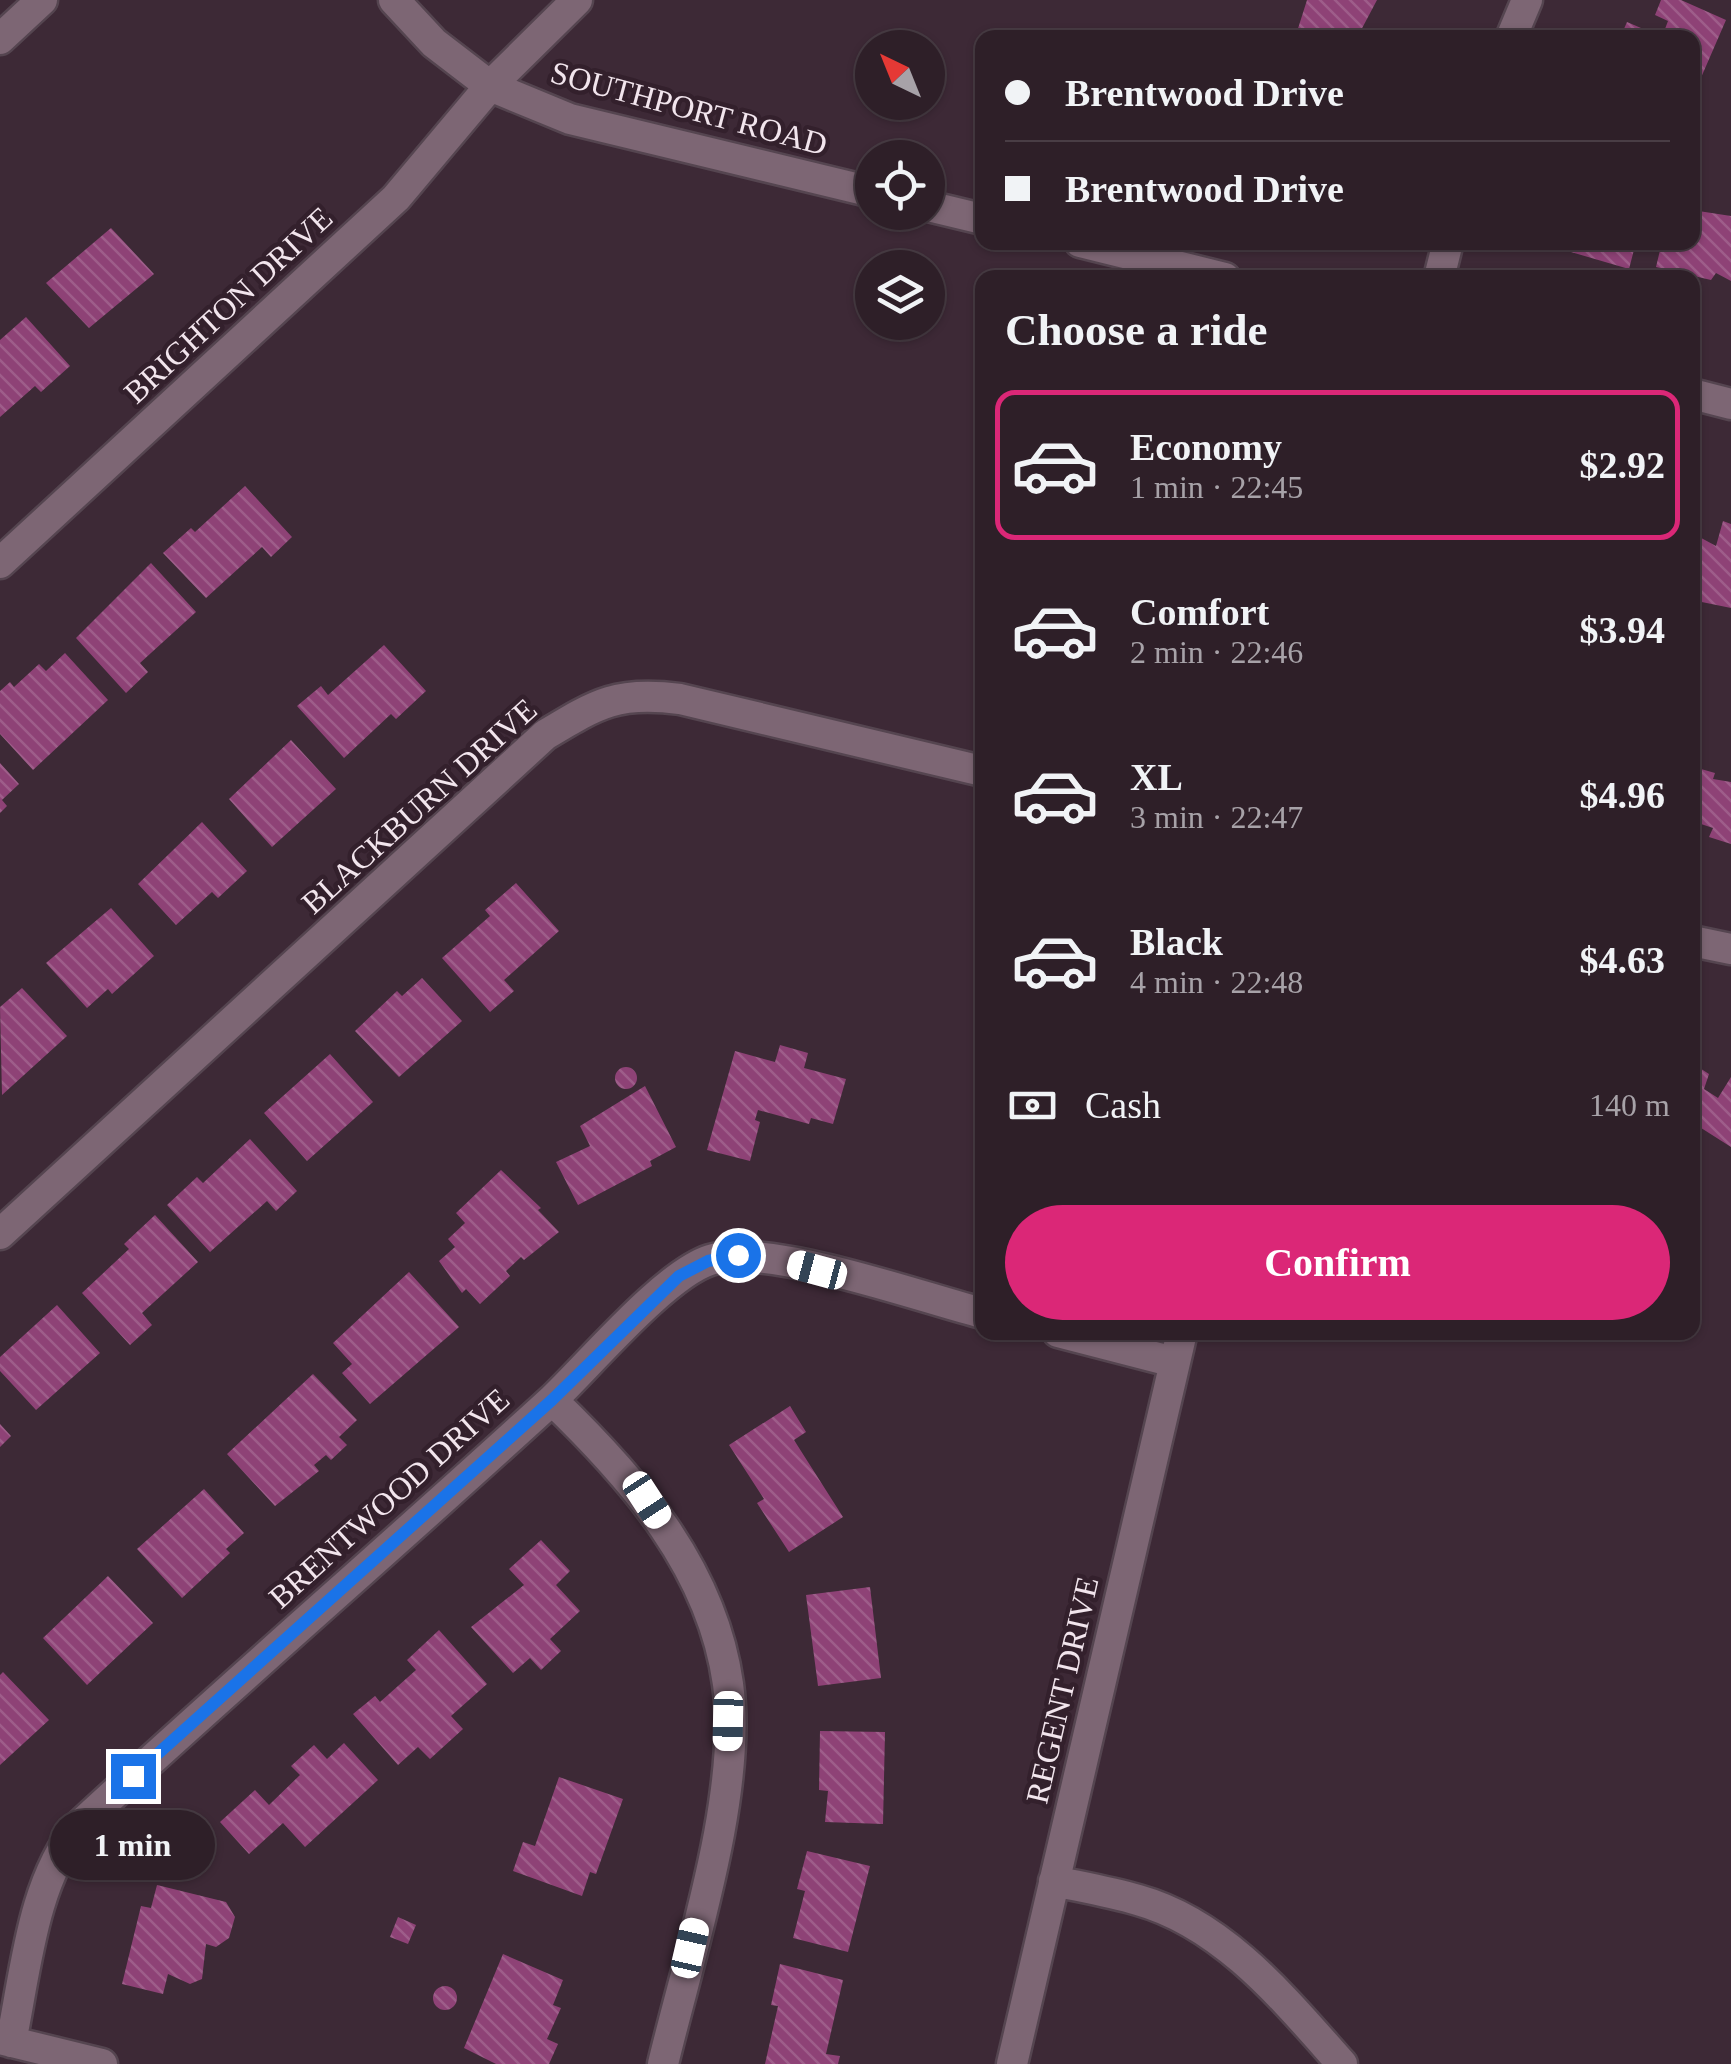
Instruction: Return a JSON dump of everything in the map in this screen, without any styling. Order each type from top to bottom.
[{"type":"street","points":[[0,39],[42,0]]},
{"type":"street","name":"SOUTHPORT ROAD","points":[[394,0],[434,43],[490,86],[570,119],[855,188]]},
{"type":"street","name":"BRIGHTON DRIVE","points":[[0,564],[396,198],[490,86],[576,0]]},
{"type":"street","points":[[1514,30],[1527,0]]},
{"type":"street","points":[[945,210],[975,217]]},
{"type":"street","points":[[1112,250],[1193,270]]},
{"type":"street","points":[[1700,396],[1731,404]]},
{"type":"street","name":"BLACKBURN DRIVE","points":[[0,1234],[545,735],[604,700],[636,694],[680,699],[975,770]]},
{"type":"street","points":[[1700,943],[1731,949]]},
{"type":"street","name":"BRENTWOOD DRIVE","points":[[5,2040],[46,1883],[60,1848],[79,1826],[552,1400],[679,1276],[708,1261],[738,1255],[784,1261],[975,1311]]},
{"type":"street","points":[[1089,1340],[1174,1362]]},
{"type":"street","name":"REGENT DRIVE","points":[[1012,2064],[1180,1340]]},
{"type":"street","points":[[552,1400],[647,1500],[684,1558],[711,1619],[728,1685],[726,1793],[663,2064]]},
{"type":"street","points":[[1054,1881],[1141,1900],[1212,1935],[1278,1993],[1342,2064]]},
{"type":"street","points":[[5,2040],[102,2064]]},
{"type":"building","points":[[1307,0],[1377,0],[1361,30],[1298,30]]},
{"type":"building","points":[[1661,0],[1681,0],[1726,20],[1700,80],[1700,30],[1665,30],[1668,21],[1655,15]]},
{"type":"building","points":[[1627,22],[1646,30],[1624,30]]},
{"type":"building","points":[[1700,211],[1731,216],[1731,281],[1716,273],[1711,280],[1700,277],[1700,270],[1656,267],[1660,250],[1700,250]]},
{"type":"building","points":[[111,228],[154,274],[89,328],[46,283]]},
{"type":"building","points":[[1571,250],[1634,250],[1629,269]]},
{"type":"building","points":[[26,317],[70,366],[41,392],[35,386],[0,417],[0,340]]},
{"type":"building","points":[[245,486],[292,537],[271,557],[262,547],[206,598],[163,553],[191,528],[195,532]]},
{"type":"building","points":[[1723,521],[1731,524],[1731,608],[1700,602],[1700,537],[1716,546]]},
{"type":"building","points":[[151,563],[196,612],[140,663],[148,672],[126,693],[76,638]]},
{"type":"building","points":[[384,645],[426,691],[396,719],[391,714],[344,758],[297,706],[321,686],[328,695]]},
{"type":"building","points":[[65,653],[108,700],[33,770],[0,734],[0,691],[10,682],[14,687],[39,664],[46,671]]},
{"type":"building","points":[[291,740],[336,789],[272,847],[229,799]]},
{"type":"building","points":[[0,763],[19,784],[2,800],[7,806],[0,813]]},
{"type":"building","points":[[1700,771],[1715,773],[1713,779],[1731,782],[1731,844],[1709,837],[1713,828],[1700,824]]},
{"type":"building","points":[[202,822],[247,871],[218,898],[212,892],[176,925],[138,884]]},
{"type":"building","points":[[516,883],[559,931],[504,980],[514,991],[490,1012],[442,958],[490,916],[485,910]]},
{"type":"building","points":[[111,908],[154,956],[112,994],[108,989],[87,1008],[46,963]]},
{"type":"building","points":[[422,978],[462,1021],[399,1077],[355,1031],[397,991],[402,996]]},
{"type":"building","points":[[22,988],[67,1036],[2,1095],[0,1007]]},
{"type":"building","points":[[780,1045],[808,1053],[804,1068],[846,1079],[833,1124],[811,1118],[809,1124],[758,1110],[755,1120],[760,1122],[750,1161],[707,1150],[735,1051],[775,1062]]},
{"type":"building","points":[[330,1054],[373,1102],[307,1161],[264,1113]]},
{"type":"building","points":[[626,1067],[637,1078],[626,1089],[615,1078]]},
{"type":"building","points":[[1700,1068],[1709,1074],[1704,1089],[1718,1098],[1731,1077],[1731,1147],[1700,1127]]},
{"type":"building","points":[[645,1086],[676,1147],[650,1161],[652,1166],[578,1205],[556,1162],[590,1146],[580,1126]]},
{"type":"building","points":[[250,1139],[297,1191],[276,1211],[267,1201],[210,1252],[167,1205],[197,1177],[203,1183]]},
{"type":"building","points":[[501,1170],[541,1208],[538,1210],[559,1232],[524,1260],[521,1257],[506,1271],[510,1276],[480,1304],[466,1289],[462,1293],[439,1261],[455,1247],[448,1239],[465,1223],[456,1213]]},
{"type":"building","points":[[155,1215],[198,1262],[142,1313],[152,1325],[130,1345],[82,1293],[129,1249],[124,1244]]},
{"type":"building","points":[[409,1272],[459,1327],[370,1404],[342,1373],[352,1364],[333,1343]]},
{"type":"building","points":[[57,1305],[100,1353],[36,1410],[0,1371],[0,1357]]},
{"type":"building","points":[[313,1374],[357,1420],[339,1437],[347,1445],[331,1460],[326,1455],[314,1465],[319,1471],[275,1506],[227,1454]]},
{"type":"building","points":[[790,1406],[806,1432],[794,1440],[843,1517],[789,1552],[757,1503],[764,1499],[729,1445]]},
{"type":"building","points":[[0,1424],[11,1436],[0,1447]]},
{"type":"building","points":[[204,1489],[244,1533],[226,1549],[230,1553],[182,1598],[137,1549]]},
{"type":"building","points":[[541,1540],[570,1571],[556,1585],[580,1611],[550,1639],[561,1651],[541,1670],[530,1658],[513,1673],[471,1627],[524,1585],[509,1569]]},
{"type":"building","points":[[108,1576],[153,1623],[87,1685],[43,1638]]},
{"type":"building","points":[[870,1587],[881,1678],[818,1686],[806,1595]]},
{"type":"building","points":[[439,1630],[487,1684],[451,1716],[463,1729],[430,1759],[418,1747],[398,1765],[353,1714],[375,1696],[380,1702],[416,1670],[407,1660]]},
{"type":"building","points":[[3,1672],[49,1720],[0,1765],[0,1675]]},
{"type":"building","points":[[820,1731],[885,1732],[883,1824],[825,1822],[828,1791],[819,1790]]},
{"type":"building","points":[[344,1743],[378,1780],[305,1847],[283,1823],[249,1854],[220,1822],[255,1790],[269,1805],[300,1775],[291,1766],[314,1745],[327,1759]]},
{"type":"building","points":[[559,1777],[623,1799],[596,1874],[590,1872],[582,1896],[513,1871],[523,1842],[535,1846]]},
{"type":"building","points":[[807,1851],[870,1866],[848,1952],[793,1938],[805,1891],[797,1889]]},
{"type":"building","points":[[157,1885],[226,1902],[235,1917],[229,1938],[216,1947],[206,1944],[202,1979],[190,1984],[168,1974],[163,1994],[122,1984],[141,1906],[151,1908]]},
{"type":"building","points":[[398,1917],[416,1925],[408,1944],[390,1937]]},
{"type":"building","points":[[503,1954],[563,1980],[553,2005],[561,2008],[547,2039],[558,2044],[549,2064],[496,2064],[464,2048]]},
{"type":"building","points":[[780,1964],[843,1980],[826,2054],[840,2056],[838,2064],[765,2064],[778,2006],[771,2005]]},
{"type":"building","points":[[445,1986],[454,1989],[454,2007],[445,2010],[436,2007],[433,1998],[436,1989]]},
{"type":"route","points":[[133,1776],[348,1578],[552,1400],[679,1276],[708,1261],[738,1255]]}]
